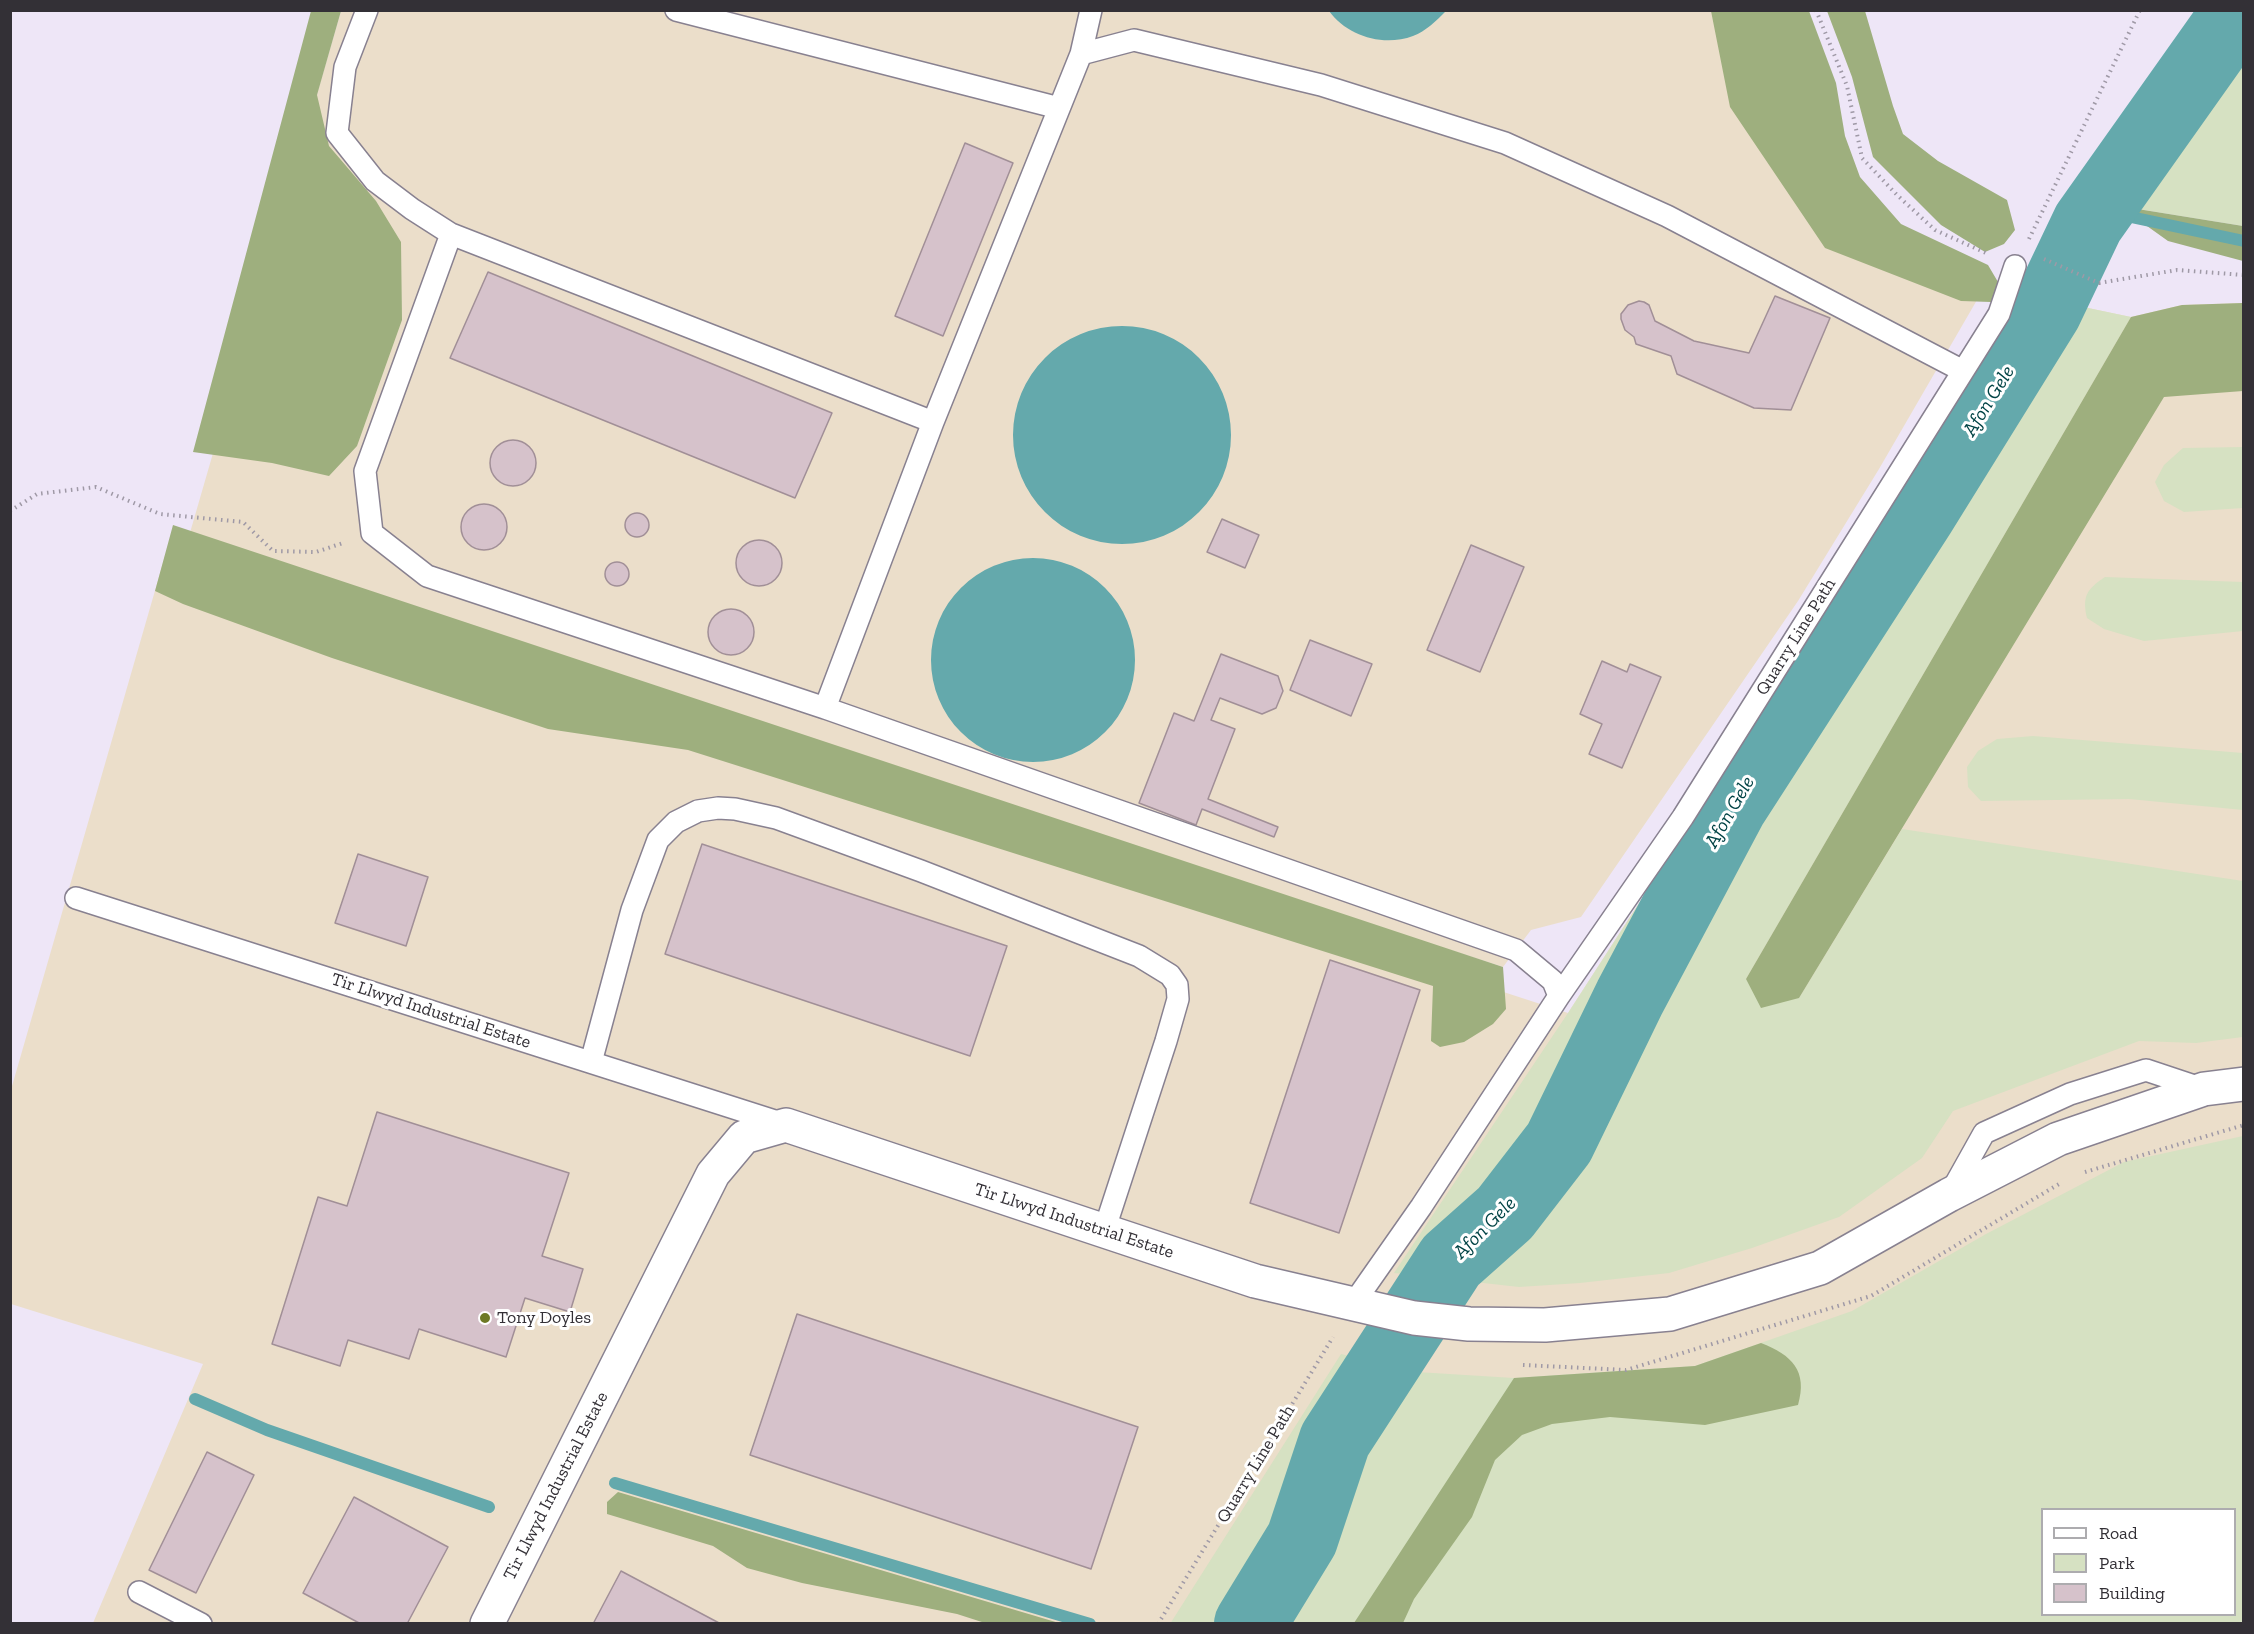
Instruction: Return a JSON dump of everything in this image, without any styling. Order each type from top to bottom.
[{"type":"street","name":"Tir Llwyd Industrial Estate","points":[[487,1623],[713,1174],[744,1137],[786,1125],[1255,1281],[1414,1317],[1470,1324],[1545,1325],[1670,1314],[1820,1268],[1949,1195],[2058,1139],[2204,1089],[2244,1084]]},
{"type":"lane","points":[[367,10],[345,67],[337,133],[375,181],[451,234],[933,422]]},
{"type":"lane","points":[[676,10],[1059,108]]},
{"type":"lane","points":[[825,708],[933,422],[1081,54],[1091,10]]},
{"type":"lane","points":[[1081,54],[1134,40],[1321,85],[1505,143],[1667,216],[1963,371]]},
{"type":"lane","points":[[451,234],[365,471],[372,533],[427,576],[825,708],[1516,950],[1554,981],[1559,996]]},
{"type":"lane","name":"Quarry Line Path","points":[[1359,1305],[1559,996],[1683,818],[1999,314],[2015,266]]},
{"type":"lane","points":[[591,1062],[632,910],[658,840],[676,822],[698,811],[718,808],[735,809],[776,818],[921,871],[1139,956],[1170,975],[1177,985],[1178,999],[1104,1231]]},
{"type":"lane","name":"Tir Llwyd Industrial Estate","points":[[76,898],[786,1125]]},
{"type":"lane","points":[[139,1593],[201,1623]]},
{"type":"path","points":[[1816,10],[1847,86],[1862,158],[1935,230],[2015,266],[2045,259],[2099,283],[2177,270],[2244,275]]},
{"type":"path","points":[[2015,266],[2140,10]]},
{"type":"path","points":[[10,511],[38,494],[96,487],[160,514],[243,522],[273,551],[316,552],[372,533]]},
{"type":"path","name":"Quarry Line Path","points":[[1158,1623],[1359,1305]]},
{"type":"shaded area","points":[[311,11],[341,11],[317,95],[329,146],[376,201],[401,242],[402,320],[357,446],[329,476],[272,463],[193,452]]},
{"type":"shaded area","points":[[341,11],[1787,11],[1831,151],[1885,222],[1988,281],[1879,469],[1798,601],[1581,917],[1531,930],[1503,967],[187,543]]},
{"type":"shaded area","points":[[1329,11],[1446,11],[1418,34],[1402,39],[1378,40],[1356,33],[1337,20]]},
{"type":"shaded area","points":[[1711,11],[1809,11],[1836,83],[1845,136],[1860,177],[1901,224],[1988,265],[1998,282],[1991,302],[1961,301],[1825,248],[1730,107]]},
{"type":"shaded area","points":[[1827,11],[1865,11],[1903,134],[1938,161],[2007,200],[2015,230],[2004,244],[1985,252],[1941,225],[1873,157],[1852,77]]},
{"type":"shaded area","points":[[2119,206],[2243,226],[2243,261],[2168,241]]},
{"type":"shaded area","points":[[2031,296],[2131,317],[2182,305],[2243,303],[2243,1623],[93,1623],[203,1364],[11,1304],[10,1093],[165,556],[1568,1013]]},
{"type":"shaded area","points":[[2243,303],[2243,391],[2164,397],[1799,998],[1761,1008],[1746,979],[2131,317],[2182,305]]},
{"type":"shaded area","points":[[1122,326],[1143,328],[1164,335],[1199,358],[1222,393],[1229,414],[1231,435],[1229,456],[1222,477],[1199,512],[1164,535],[1143,542],[1122,544],[1101,542],[1080,535],[1045,512],[1022,477],[1015,456],[1013,435],[1015,414],[1022,393],[1045,358],[1080,335],[1101,328]]},
{"type":"shaded area","points":[[173,525],[1503,967],[1506,1009],[1493,1024],[1464,1042],[1440,1047],[1431,1041],[1433,986],[688,750],[548,729],[332,658],[183,604],[155,591]]},
{"type":"shaded area","points":[[1033,558],[1053,560],[1072,566],[1105,588],[1127,621],[1133,640],[1135,660],[1133,680],[1127,699],[1105,732],[1072,754],[1053,760],[1033,762],[1013,760],[994,754],[961,732],[939,699],[933,680],[931,660],[933,640],[939,621],[961,588],[994,566],[1013,560]]},
{"type":"shaded area","points":[[1761,1343],[1781,1353],[1795,1366],[1801,1383],[1798,1405],[1705,1425],[1610,1417],[1552,1424],[1522,1435],[1495,1460],[1472,1517],[1414,1599],[1403,1623],[1354,1623],[1514,1378],[1695,1366]]},
{"type":"shaded area","points":[[618,1492],[1059,1623],[985,1623],[957,1614],[802,1583],[747,1568],[713,1546],[607,1514],[607,1502]]},
{"type":"green space","points":[[2243,29],[2243,226],[2119,206]]},
{"type":"green space","points":[[2031,296],[2131,317],[1746,979],[1799,998],[1902,829],[2243,881],[2243,1037],[2196,1043],[2139,1041],[1953,1111],[1922,1158],[1839,1217],[1752,1248],[1669,1273],[1519,1287],[1394,1273],[1568,1013]]},
{"type":"green space","points":[[2243,447],[2243,508],[2184,512],[2164,501],[2155,482],[2164,465],[2183,448]]},
{"type":"green space","points":[[2105,577],[2243,582],[2243,631],[2144,641],[2104,629],[2087,618],[2085,604],[2090,589]]},
{"type":"green space","points":[[2033,736],[2243,753],[2243,810],[2129,799],[1981,801],[1968,787],[1967,767],[1978,751],[1997,739]]},
{"type":"green space","points":[[2243,1136],[2243,1623],[1170,1624],[1341,1354],[1417,1372],[1514,1378],[1695,1366],[1852,1311],[1986,1234],[2124,1162]]},
{"type":"building","points":[[965,143],[1013,163],[943,336],[895,316]]},
{"type":"building","points":[[488,272],[832,413],[795,498],[450,358]]},
{"type":"building","points":[[1775,296],[1830,318],[1791,410],[1754,408],[1677,374],[1671,356],[1636,344],[1634,337],[1625,330],[1621,319],[1621,314],[1628,305],[1639,301],[1644,302],[1649,305],[1655,321],[1694,341],[1749,353]]},
{"type":"building","points":[[513,440],[529,447],[536,463],[529,479],[513,486],[497,479],[490,463],[497,447]]},
{"type":"building","points":[[484,504],[500,511],[507,527],[500,543],[484,550],[468,543],[461,527],[468,511]]},
{"type":"building","points":[[637,513],[646,516],[649,525],[646,534],[637,537],[628,534],[625,525],[628,516]]},
{"type":"building","points":[[1222,519],[1259,535],[1245,568],[1207,552]]},
{"type":"building","points":[[759,540],[775,547],[782,563],[775,579],[759,586],[743,579],[736,563],[743,547]]},
{"type":"building","points":[[1471,545],[1524,567],[1480,672],[1427,650]]},
{"type":"building","points":[[617,562],[622,563],[628,569],[628,579],[622,585],[617,586],[612,585],[606,579],[605,574],[606,569],[612,563]]},
{"type":"building","points":[[731,609],[747,616],[754,632],[747,648],[731,655],[715,648],[708,632],[715,616]]},
{"type":"building","points":[[1310,640],[1372,664],[1351,716],[1290,690]]},
{"type":"building","points":[[1221,654],[1278,676],[1283,691],[1276,708],[1262,714],[1220,698],[1211,720],[1235,729],[1208,799],[1278,827],[1274,837],[1202,809],[1196,825],[1139,803],[1174,713],[1194,721]]},
{"type":"building","points":[[1602,661],[1627,672],[1630,664],[1661,677],[1622,768],[1589,754],[1602,724],[1580,714]]},
{"type":"building","points":[[702,844],[1007,946],[970,1056],[665,954]]},
{"type":"building","points":[[358,854],[428,877],[406,946],[335,923]]},
{"type":"building","points":[[1330,960],[1420,990],[1339,1233],[1250,1203]]},
{"type":"building","points":[[377,1112],[569,1173],[542,1256],[583,1269],[570,1312],[525,1298],[506,1357],[419,1329],[409,1359],[348,1340],[340,1366],[272,1344],[318,1197],[347,1206]]},
{"type":"building","points":[[797,1314],[1138,1427],[1091,1569],[750,1455]]},
{"type":"building","points":[[207,1452],[254,1475],[196,1593],[149,1570]]},
{"type":"building","points":[[354,1497],[448,1547],[407,1624],[361,1624],[303,1593]]},
{"type":"building","points":[[621,1571],[721,1624],[593,1624]]},
{"type":"waterway","name":"Afon Gele","points":[[1250,1624],[1302,1539],[1335,1440],[1451,1261],[1505,1213],[1559,1143],[1630,997],[1731,807],[1920,514],[2046,311],[2088,223],[2239,10]]},
{"type":"waterway","points":[[2098,210],[2244,241]]},
{"type":"waterway","points":[[195,1399],[267,1430],[489,1507]]},
{"type":"waterway","points":[[615,1483],[1090,1624]]},
{"type":"place","name":"Tony Doyles","points":[[485,1318]]}]
